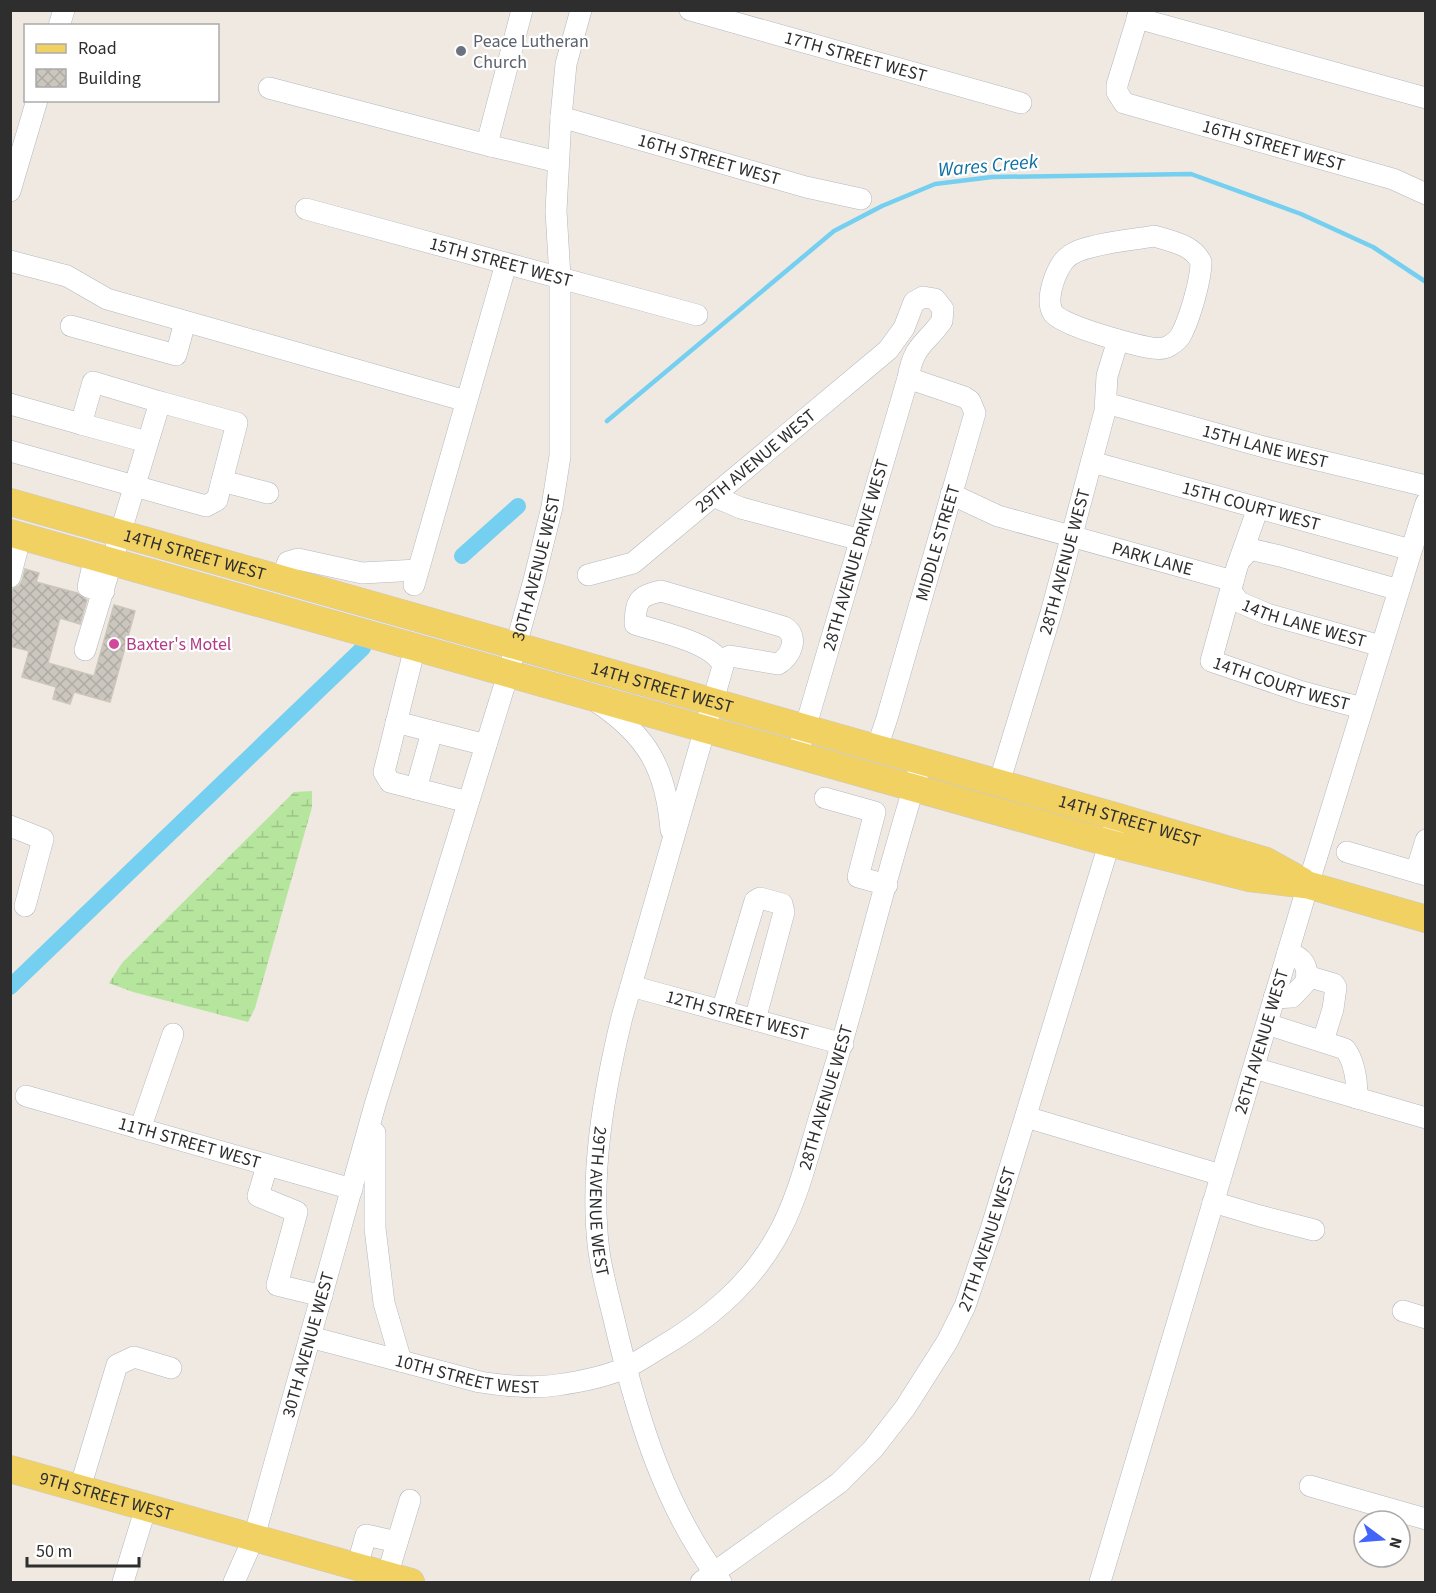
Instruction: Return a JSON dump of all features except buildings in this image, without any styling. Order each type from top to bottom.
[{"type":"main road","name":"14TH STREET WEST","points":[[10,502],[1118,816],[1266,861],[1308,885]]},
{"type":"main road","name":"14TH STREET WEST","points":[[16,534],[1109,843],[1249,878],[1308,885],[1425,919]]},
{"type":"main road","name":"9TH STREET WEST","points":[[10,1468],[399,1579]]},
{"type":"street","points":[[491,146],[489,136],[522,10]]},
{"type":"street","name":"30TH AVENUE WEST","points":[[234,1582],[254,1537],[375,1105],[486,745],[534,580],[552,507],[560,456],[560,277],[556,211],[558,162],[567,64],[580,10]]},
{"type":"street","name":"17TH STREET WEST","points":[[690,10],[1021,103]]},
{"type":"street","points":[[1138,14],[1425,98]]},
{"type":"street","name":"16TH STREET WEST","points":[[1138,14],[1117,85],[1117,92],[1124,103],[1393,179],[1425,194]]},
{"type":"street","points":[[269,88],[558,162]]},
{"type":"street","points":[[10,191],[36,102]]},
{"type":"street","name":"16TH STREET WEST","points":[[561,117],[806,187],[861,199]]},
{"type":"street","name":"15TH STREET WEST","points":[[306,209],[697,315]]},
{"type":"street","points":[[1154,236],[1193,252],[1199,258],[1201,270],[1179,338],[1172,345],[1160,349],[1118,340],[1067,323],[1053,312],[1051,287],[1064,258],[1080,250],[1154,236]]},
{"type":"street","points":[[10,261],[67,276],[107,299],[466,401]]},
{"type":"street","points":[[281,579],[288,562],[298,559],[360,572],[416,578],[506,264]]},
{"type":"street","points":[[923,297],[935,299],[943,309],[942,321],[915,354],[895,343],[904,328],[914,302],[923,297]]},
{"type":"street","points":[[71,326],[176,355],[186,322]]},
{"type":"street","name":"28TH AVENUE WEST","points":[[999,783],[1052,614],[1092,462],[1106,403],[1107,376],[1118,340]]},
{"type":"street","name":"29TH AVENUE WEST","points":[[588,575],[633,563],[895,343]]},
{"type":"street","name":"28TH AVENUE DRIVE WEST","points":[[797,756],[915,354]]},
{"type":"street","name":"MIDDLE STREET","points":[[877,748],[975,413],[974,406],[964,397],[908,378]]},
{"type":"street","points":[[10,451],[206,506],[217,500],[237,423],[93,382],[81,424]]},
{"type":"street","points":[[85,650],[104,591],[88,587],[119,533],[160,402]]},
{"type":"street","name":"15TH LANE WEST","points":[[1106,403],[1264,447],[1425,486]]},
{"type":"street","points":[[10,404],[147,442]]},
{"type":"street","name":"15TH COURT WEST","points":[[1092,462],[1411,550]]},
{"type":"street","points":[[222,481],[268,494]]},
{"type":"street","name":"PARK LANE","points":[[951,494],[998,516],[1233,587]]},
{"type":"street","points":[[713,496],[741,508],[861,540]]},
{"type":"street","name":"26TH AVENUE WEST","points":[[1100,1582],[1254,1068],[1275,1026],[1283,998],[1288,952],[1425,503]]},
{"type":"street","points":[[1233,587],[1258,508]]},
{"type":"street","points":[[11,569],[16,534]]},
{"type":"street","points":[[1242,558],[1248,551],[1254,550],[1399,590]]},
{"type":"street","points":[[345,597],[350,581],[360,572]]},
{"type":"street","name":"14TH LANE WEST","points":[[1233,587],[1239,603],[1267,614],[1382,646]]},
{"type":"street","name":"14TH COURT WEST","points":[[1233,587],[1211,661],[1302,692],[1362,708]]},
{"type":"street","points":[[661,591],[784,627],[792,634],[793,644],[789,655],[778,664],[730,656],[721,660],[705,647],[634,624],[636,608],[641,598],[661,591]]},
{"type":"street","points":[[415,647],[384,772],[390,782],[468,802]]},
{"type":"street","name":"29TH AVENUE WEST","points":[[712,1579],[666,1490],[626,1368],[599,1251],[597,1209],[600,1130],[622,1017],[714,702],[723,666],[721,660]]},
{"type":"street","points":[[589,697],[628,725],[654,759],[669,802],[672,842]]},
{"type":"street","points":[[396,722],[486,745]]},
{"type":"street","points":[[416,789],[432,732]]},
{"type":"street","name":"28TH AVENUE WEST","points":[[626,1368],[690,1330],[715,1311],[741,1287],[782,1227],[797,1191],[843,1044],[922,761]]},
{"type":"street","points":[[825,798],[875,812],[858,877],[887,885]]},
{"type":"street","name":"27TH AVENUE WEST","points":[[712,1579],[839,1483],[873,1449],[921,1385],[947,1342],[965,1306],[992,1229],[1118,816]]},
{"type":"street","points":[[10,826],[43,839],[25,906]]},
{"type":"street","points":[[1347,852],[1421,873],[1425,840]]},
{"type":"street","points":[[722,1011],[755,902],[760,898],[767,899],[782,904],[784,912],[755,1020]]},
{"type":"street","points":[[1283,998],[1302,988],[1307,976],[1304,961],[1288,952]]},
{"type":"street","points":[[1307,976],[1334,984],[1336,987],[1333,1009],[1323,1041]]},
{"type":"street","name":"12TH STREET WEST","points":[[631,986],[843,1044]]},
{"type":"street","points":[[1275,1026],[1340,1047],[1348,1053],[1356,1081],[1357,1098]]},
{"type":"street","points":[[140,1129],[173,1034]]},
{"type":"street","points":[[1254,1068],[1425,1118]]},
{"type":"street","name":"11TH STREET WEST","points":[[26,1096],[352,1189]]},
{"type":"street","name":"30TH AVENUE WEST","points":[[375,1105],[375,1228],[384,1303],[401,1361]]},
{"type":"street","points":[[1026,1117],[1221,1175]]},
{"type":"street","points":[[267,1166],[258,1196],[297,1212],[278,1285],[322,1296]]},
{"type":"street","points":[[1213,1202],[1314,1230]]},
{"type":"street","points":[[1403,1311],[1425,1318]]},
{"type":"street","name":"10TH STREET WEST","points":[[310,1337],[480,1382],[538,1386],[577,1382],[626,1368]]},
{"type":"street","points":[[80,1488],[117,1365],[134,1357],[171,1368]]},
{"type":"street","points":[[1310,1486],[1425,1519]]},
{"type":"street","points":[[399,1579],[397,1542],[410,1500]]},
{"type":"street","points":[[123,1582],[146,1508]]},
{"type":"street","points":[[357,1567],[366,1535],[397,1542]]},
{"type":"green space","points":[[312,791],[312,807],[255,1008],[248,1022],[133,992],[109,983],[122,963],[294,792]]},
{"type":"waterway","name":"Wares Creek","points":[[607,421],[834,231],[882,206],[935,184],[992,177],[1191,174],[1301,214],[1373,247],[1426,282]]},
{"type":"waterway","points":[[462,556],[518,506]]},
{"type":"waterway","points":[[10,987],[363,648]]},
{"type":"place","name":"Peace Lutheran Church","points":[[461,51]]},
{"type":"place","name":"Baxter's Motel","points":[[114,644]]}]
